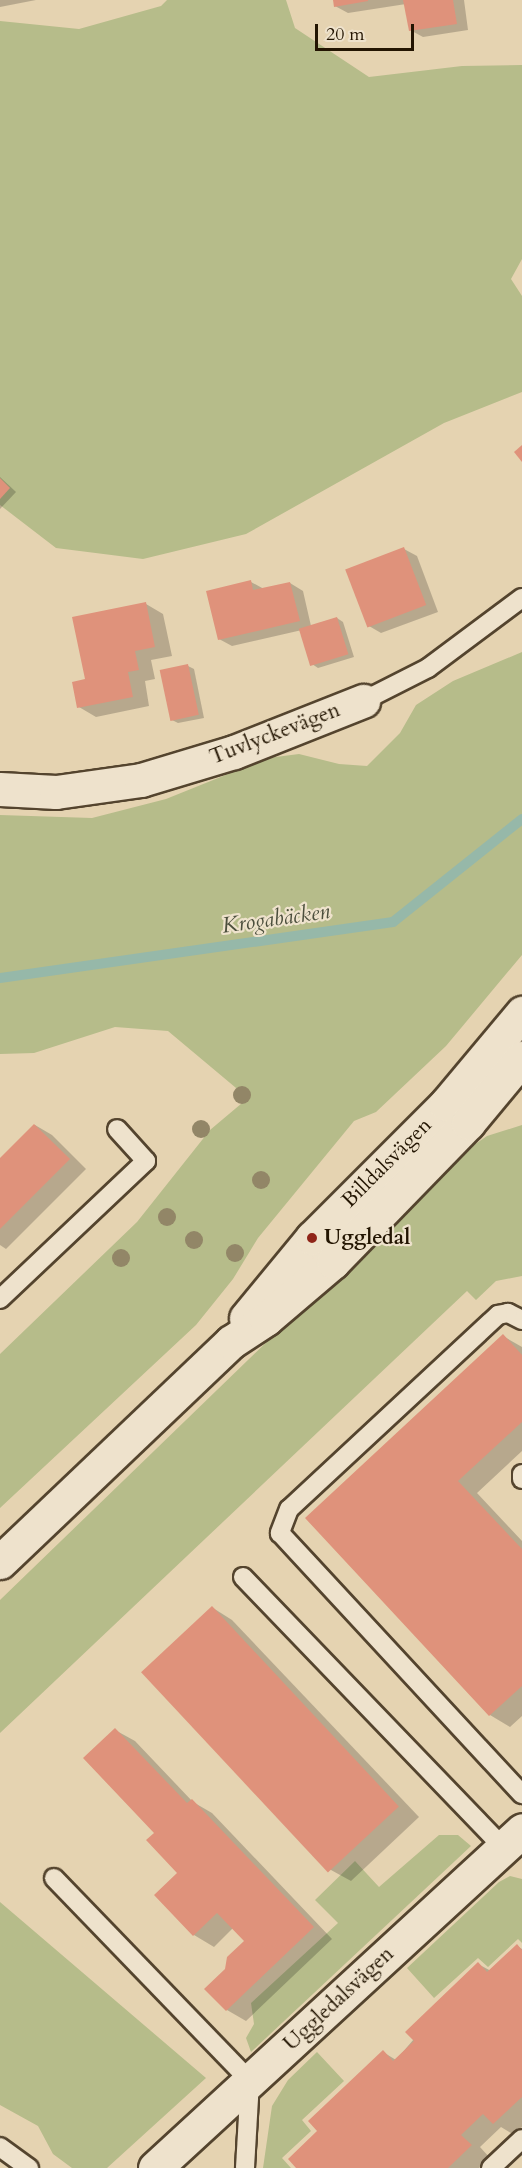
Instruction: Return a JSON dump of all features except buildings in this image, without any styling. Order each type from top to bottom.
[{"type":"street","name":"Tuvlyckevägen","points":[[0,789],[56,792],[141,780],[234,752],[363,701]]},
{"type":"street","name":"Billdalsvägen","points":[[0,1563],[231,1342],[253,1306],[312,1239],[446,1104],[518,1040]]},
{"type":"street","name":"Uggledalsvägen","points":[[155,2168],[513,1838]]},
{"type":"lane","name":"Tuvlyckevägen","points":[[363,701],[428,668],[522,598]]},
{"type":"lane","points":[[0,1299],[146,1161],[117,1129]]},
{"type":"lane","points":[[522,1320],[508,1313],[498,1315],[289,1509],[280,1533],[522,1794]]},
{"type":"lane","points":[[522,1474],[522,1479]]},
{"type":"lane","points":[[243,1577],[513,1838]]},
{"type":"lane","points":[[54,1878],[250,2081],[245,2168]]},
{"type":"lane","points":[[491,2168],[522,2139]]},
{"type":"lane","points":[[0,2147],[29,2168]]},
{"type":"green space","points":[[167,0],[286,0],[295,28],[369,77],[462,66],[522,65],[522,259],[511,279],[522,296],[522,392],[444,423],[246,534],[143,559],[56,548],[0,505],[0,21],[79,29],[161,6]]},
{"type":"green space","points":[[522,652],[522,955],[446,1046],[376,1112],[354,1121],[258,1238],[233,1279],[196,1325],[0,1508],[0,1354],[137,1222],[210,1130],[248,1098],[168,1031],[115,1027],[34,1053],[0,1054],[0,815],[92,818],[166,799],[268,758],[299,754],[339,764],[367,766],[400,733],[416,705],[453,681]]},
{"type":"green space","points":[[522,1125],[522,1276],[496,1281],[476,1300],[467,1291],[0,1733],[0,1600],[461,1154],[487,1136]]},
{"type":"green space","points":[[439,1835],[458,1835],[471,1846],[251,2052],[246,2038],[254,2024],[251,2003],[338,1923],[315,1900],[355,1861],[379,1887]]},
{"type":"green space","points":[[510,1876],[522,1879],[522,1943],[518,1939],[488,1967],[478,1958],[434,1998],[407,1968],[499,1882]]},
{"type":"green space","points":[[0,1902],[206,2078],[107,2168],[72,2168],[53,2154],[38,2126],[0,2105]]},
{"type":"green space","points":[[317,2052],[344,2081],[302,2120],[311,2131],[282,2158],[291,2168],[263,2168],[272,2106],[288,2080]]},
{"type":"waterway","name":"Krogabäcken","points":[[0,978],[393,922],[522,819]]},
{"type":"place","name":"Uggledal","points":[[312,1238]]}]
